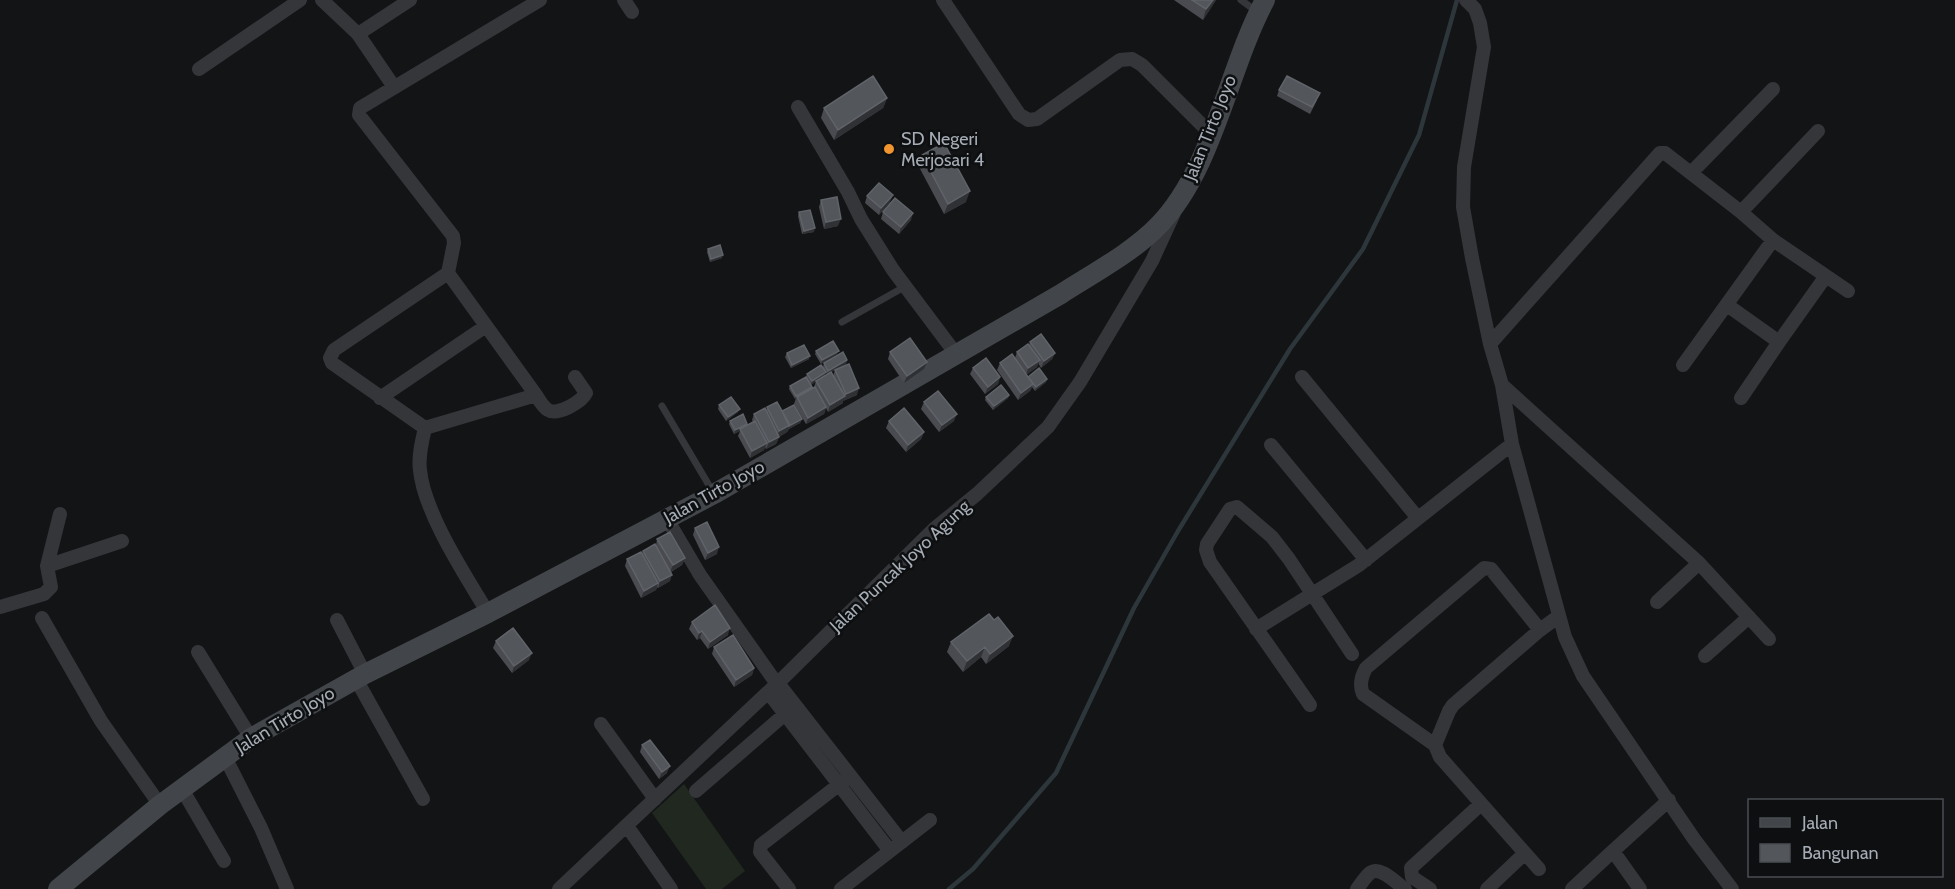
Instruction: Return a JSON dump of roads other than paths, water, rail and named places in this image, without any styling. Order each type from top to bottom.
[{"type":"street","points":[[200,69],[300,0]]},
{"type":"street","points":[[322,0],[358,34],[394,87]]},
{"type":"street","points":[[358,34],[410,0]]},
{"type":"street","points":[[425,428],[332,363],[331,354],[334,350],[448,273],[454,243],[453,236],[360,115],[360,108],[540,0]]},
{"type":"street","points":[[943,0],[1019,114],[1028,120],[1037,119],[1120,60],[1132,59],[1142,64],[1211,134]]},
{"type":"street","points":[[1466,0],[1475,9],[1484,47],[1464,167],[1464,207],[1472,258],[1490,344],[1502,385],[1512,444],[1559,616],[1574,659],[1583,676],[1732,889]]},
{"type":"street","name":"Jalan Tirto Joyo","points":[[58,889],[160,805],[251,738],[361,676],[488,613],[714,494],[1106,266],[1159,226],[1181,198],[1202,158],[1242,50],[1262,6]]},
{"type":"street","points":[[1691,173],[1773,89]]},
{"type":"street","points":[[798,107],[848,192],[861,219],[956,354]]},
{"type":"street","points":[[1741,212],[1818,131]]},
{"type":"street","points":[[1490,344],[1654,157],[1660,153],[1665,153],[1691,173],[1773,240],[1848,291]]},
{"type":"street","name":"Jalan Puncak Joyo Agung","points":[[560,889],[774,686],[934,529],[985,487],[1048,427],[1080,382],[1152,261],[1181,198]]},
{"type":"street","points":[[1683,365],[1773,240]]},
{"type":"street","points":[[448,273],[547,410],[552,412],[582,400],[586,393],[575,377]]},
{"type":"street","points":[[1741,398],[1826,276]]},
{"type":"street","points":[[1727,305],[1779,342]]},
{"type":"street","points":[[380,398],[486,326]]},
{"type":"street","points":[[1302,377],[1417,517]]},
{"type":"street","points":[[1502,385],[1699,563],[1769,639]]},
{"type":"street","points":[[425,428],[536,395]]},
{"type":"street","points":[[425,428],[419,469],[429,503],[440,528],[488,613]]},
{"type":"street","points":[[1256,629],[1366,560],[1417,517],[1512,444]]},
{"type":"street","points":[[1271,445],[1366,560]]},
{"type":"street","points":[[1310,705],[1210,561],[1206,550],[1210,537],[1230,509],[1237,507],[1272,537],[1352,654]]},
{"type":"street","points":[[0,607],[44,594],[51,587],[47,566],[60,514]]},
{"type":"street","points":[[667,519],[700,575],[774,686],[845,780],[890,851]]},
{"type":"street","points":[[47,566],[122,541]]},
{"type":"street","points":[[1657,603],[1699,563]]},
{"type":"street","points":[[1539,868],[1440,757],[1435,745],[1363,694],[1360,685],[1361,676],[1366,668],[1484,568],[1491,569],[1540,630]]},
{"type":"street","points":[[1435,745],[1453,705],[1559,616]]},
{"type":"street","points":[[1705,656],[1749,617]]},
{"type":"street","points":[[42,618],[100,721],[160,805]]},
{"type":"street","points":[[337,620],[361,676],[423,799]]},
{"type":"street","points":[[198,652],[251,738]]},
{"type":"street","points":[[774,686],[785,714],[902,842]]},
{"type":"street","points":[[696,791],[785,714]]},
{"type":"street","points":[[602,724],[655,799]]},
{"type":"street","points":[[225,757],[261,828],[287,889]]},
{"type":"street","points":[[789,889],[760,852],[761,845],[845,780]]},
{"type":"street","points":[[182,789],[224,861]]},
{"type":"street","points":[[1573,889],[1669,800]]},
{"type":"street","points":[[1430,889],[1412,877],[1411,868],[1481,804]]},
{"type":"street","points":[[841,889],[930,820]]},
{"type":"street","points":[[627,826],[671,889]]},
{"type":"street","points":[[1613,851],[1640,889]]},
{"type":"street","points":[[1487,889],[1525,853]]},
{"type":"street","points":[[1357,889],[1370,872],[1375,870],[1405,889]]},
{"type":"lane","points":[[1241,0],[1262,6]]},
{"type":"lane","points":[[842,322],[906,286]]},
{"type":"lane","points":[[662,406],[714,494]]},
{"type":"waterway","points":[[949,889],[973,869],[1056,773],[1134,608],[1178,531],[1290,349],[1363,249],[1419,135],[1457,0]]},
{"type":"place","name":"SD Negeri Merjosari 4","points":[[889,149]]}]
